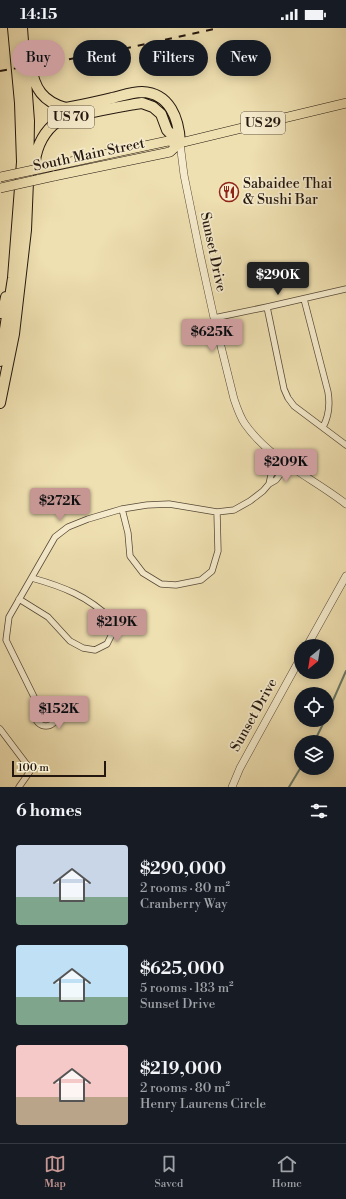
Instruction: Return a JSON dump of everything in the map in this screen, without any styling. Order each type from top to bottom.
[{"type":"highway","points":[[0,313],[5,302],[22,230],[20,103],[14,28]]},
{"type":"highway","points":[[0,361],[22,230],[28,181],[28,121],[22,28]]},
{"type":"highway","points":[[26,28],[32,76],[36,86],[44,97],[56,105],[66,108],[141,92],[155,95],[168,104],[173,111],[180,130],[180,143]]},
{"type":"highway","name":"US 70","points":[[0,403],[14,334],[22,230],[32,206],[34,162],[44,135],[54,124],[69,118],[142,103],[153,107],[162,114],[167,130],[180,143]]},
{"type":"main road","name":"South Main Street","points":[[0,177],[168,141],[180,143],[346,103]]},
{"type":"main road","name":"South Main Street","points":[[0,188],[170,152],[180,143]]},
{"type":"street","name":"Sunset Drive","points":[[180,143],[184,175],[214,318],[238,412],[244,423],[258,441],[281,459],[346,504]]},
{"type":"street","points":[[214,318],[346,289]]},
{"type":"street","points":[[304,299],[330,404],[323,427]]},
{"type":"street","points":[[267,307],[284,389],[288,398],[294,406],[346,445]]},
{"type":"street","points":[[269,484],[271,475],[281,459]]},
{"type":"street","points":[[39,707],[6,640],[9,617],[55,537],[68,527],[88,519],[122,509],[147,505],[163,504],[217,512],[234,510],[257,496],[269,484],[276,480],[288,464]]},
{"type":"street","points":[[122,509],[128,533],[130,556],[143,573],[161,584],[176,585],[201,580],[212,571],[218,551],[217,512]]},
{"type":"street","points":[[311,639],[346,576]]},
{"type":"street","points":[[19,599],[48,617],[70,641],[83,648],[94,650],[106,644],[112,634],[111,619],[100,609],[75,593],[51,583],[32,578]]},
{"type":"street","name":"Sunset Drive","points":[[232,787],[240,768],[294,670]]},
{"type":"street","points":[[0,729],[31,770],[19,787]]},
{"type":"waterway","points":[[334,698],[346,671]]},
{"type":"waterway","points":[[318,735],[322,727]]},
{"type":"waterway","points":[[289,787],[296,775]]},
{"type":"railway","points":[[0,71],[105,53],[219,28]]},
{"type":"place","name":"Sabaidee Thai & Sushi Bar","points":[[229,192]]}]
